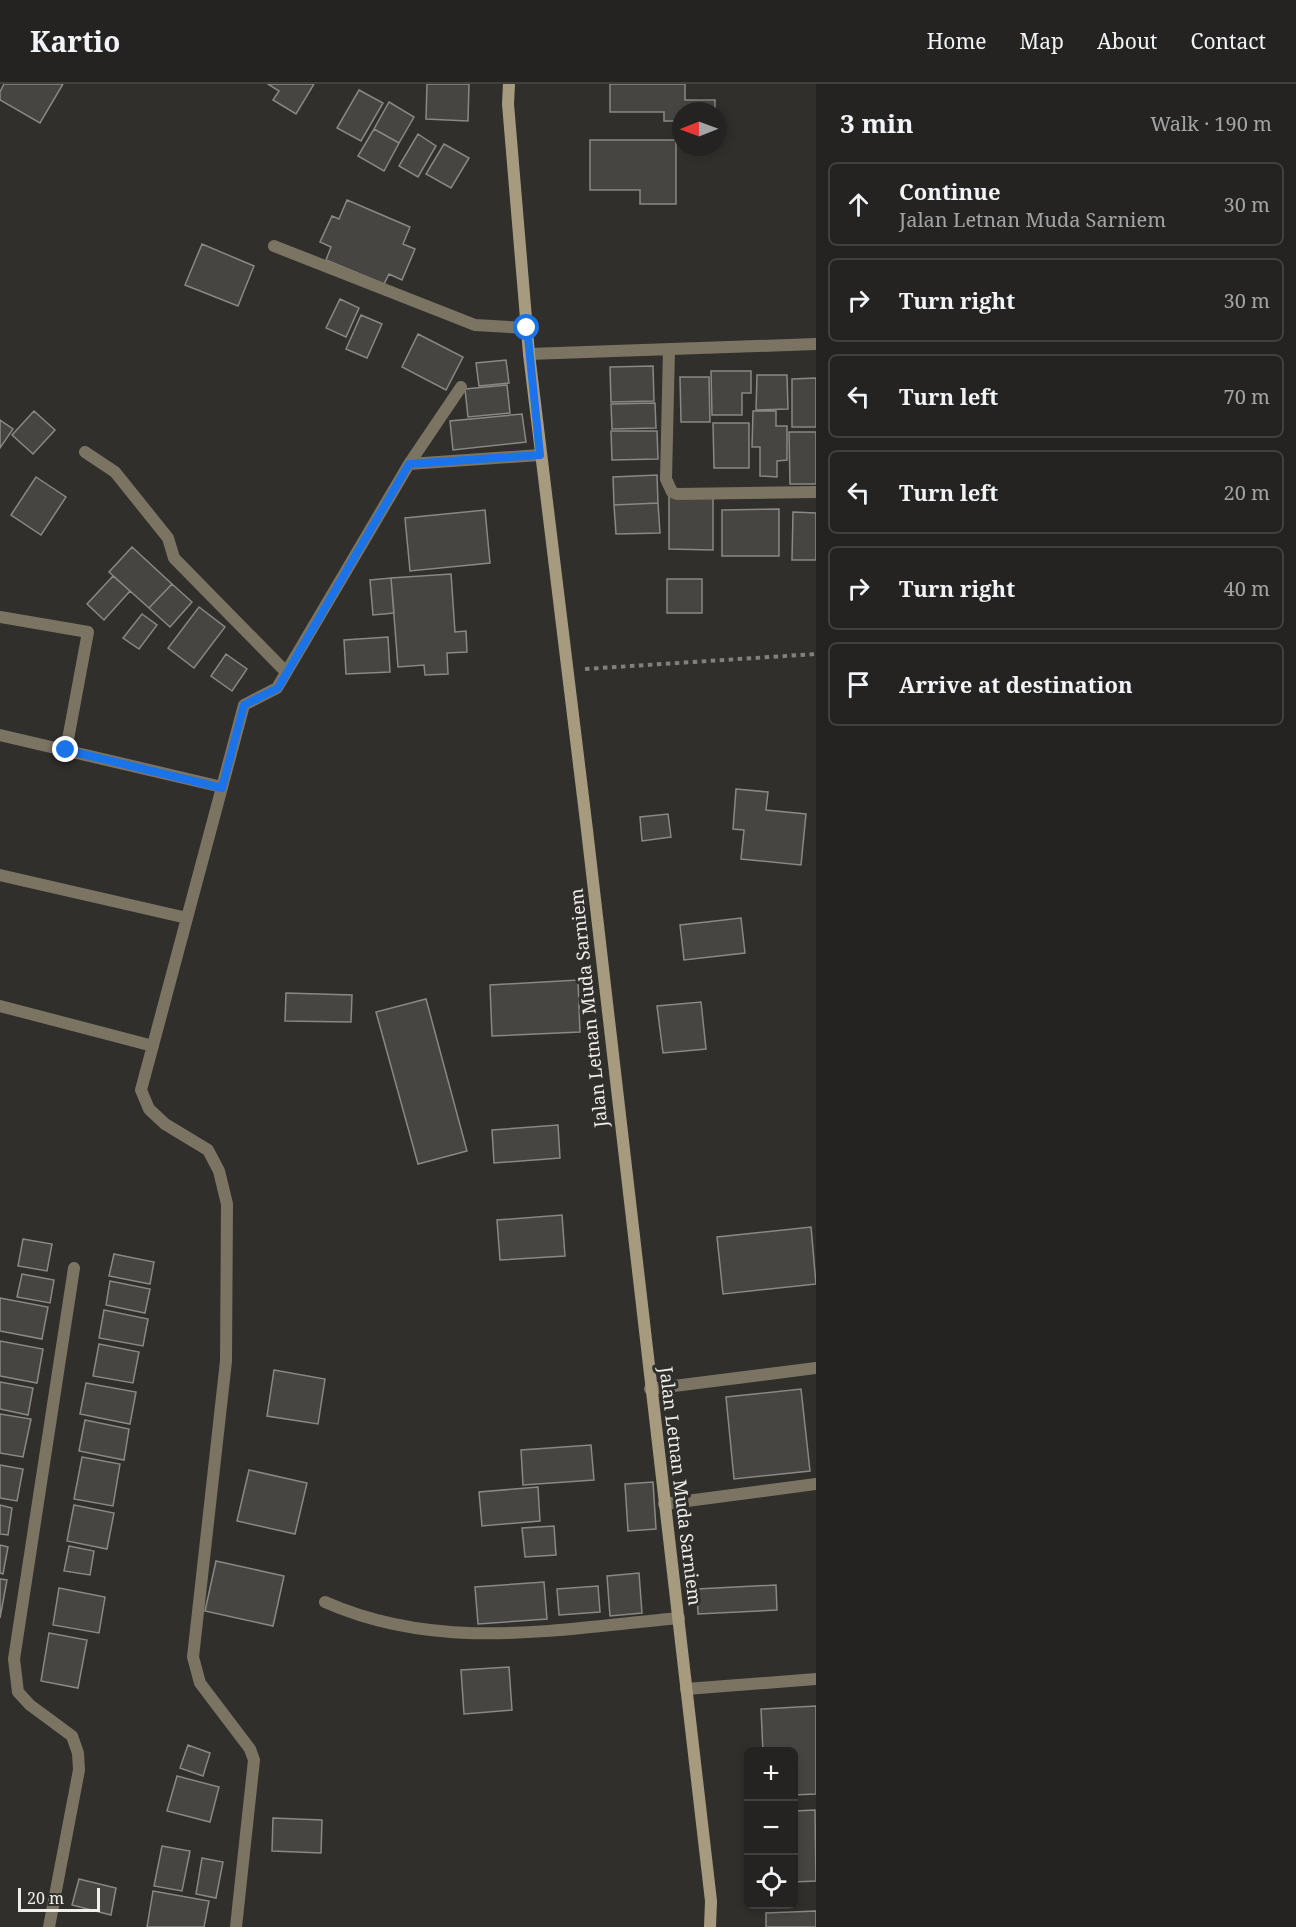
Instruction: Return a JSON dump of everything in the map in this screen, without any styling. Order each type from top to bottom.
[{"type":"main road","name":"Jalan Letnan Muda Sarniem","points":[[509,84],[507,104],[540,455],[679,1618],[711,1901],[710,1927]]},
{"type":"street","points":[[274,246],[474,325],[527,328]]},
{"type":"street","points":[[529,354],[816,344]]},
{"type":"street","points":[[669,349],[666,479],[672,492],[677,494],[816,492]]},
{"type":"street","points":[[236,1927],[254,1760],[250,1749],[200,1683],[193,1657],[226,1361],[227,1204],[219,1171],[208,1150],[165,1124],[149,1109],[141,1090],[244,705],[278,688],[409,464],[461,387]]},
{"type":"street","points":[[85,452],[116,472],[168,537],[174,558],[286,672]]},
{"type":"street","points":[[409,464],[540,455]]},
{"type":"street","points":[[0,617],[88,632],[66,750]]},
{"type":"street","points":[[0,735],[222,788]]},
{"type":"street","points":[[0,875],[187,918]]},
{"type":"street","points":[[0,1006],[153,1046]]},
{"type":"street","points":[[49,1927],[79,1770],[78,1753],[72,1736],[18,1692],[14,1659],[74,1268]]},
{"type":"street","points":[[651,1389],[816,1368]]},
{"type":"street","points":[[664,1504],[816,1484]]},
{"type":"street","points":[[325,1602],[372,1621],[403,1628],[467,1634],[517,1633],[679,1618]]},
{"type":"street","points":[[686,1689],[816,1679]]},
{"type":"path","points":[[567,670],[816,654]]},
{"type":"building","points":[[4,84],[63,84],[40,123],[0,100],[0,92]]},
{"type":"building","points":[[268,84],[314,84],[296,114],[273,100],[279,91]]},
{"type":"building","points":[[427,84],[469,84],[468,121],[426,119]]},
{"type":"building","points":[[610,84],[685,84],[685,100],[715,100],[715,102],[672,102],[672,121],[664,121],[664,112],[610,112]]},
{"type":"building","points":[[359,90],[383,103],[361,141],[337,128]]},
{"type":"building","points":[[389,102],[414,117],[399,143],[374,129]]},
{"type":"building","points":[[374,129],[399,143],[384,171],[358,156]]},
{"type":"building","points":[[418,134],[436,146],[418,177],[399,166]]},
{"type":"building","points":[[590,140],[672,140],[672,156],[676,156],[676,204],[640,204],[640,190],[590,190]]},
{"type":"building","points":[[444,144],[469,158],[451,188],[426,174]]},
{"type":"building","points":[[347,200],[410,227],[403,244],[415,249],[402,280],[389,274],[384,284],[326,260],[331,247],[320,242],[332,216],[339,219]]},
{"type":"building","points":[[202,244],[254,266],[238,306],[185,285]]},
{"type":"building","points":[[340,299],[359,308],[346,337],[326,328]]},
{"type":"building","points":[[361,315],[382,324],[367,358],[346,349]]},
{"type":"building","points":[[418,334],[463,357],[446,390],[402,367]]},
{"type":"building","points":[[506,360],[509,383],[479,386],[476,363]]},
{"type":"building","points":[[653,366],[654,401],[611,402],[610,367]]},
{"type":"building","points":[[711,371],[751,371],[751,393],[742,393],[742,415],[712,415]]},
{"type":"building","points":[[757,375],[787,375],[788,409],[756,410]]},
{"type":"building","points":[[680,377],[709,377],[710,422],[681,422]]},
{"type":"building","points":[[816,378],[816,427],[792,427],[792,379]]},
{"type":"building","points":[[507,385],[510,413],[468,417],[465,389]]},
{"type":"building","points":[[655,403],[656,428],[612,429],[611,404]]},
{"type":"building","points":[[34,411],[55,430],[33,454],[12,435]]},
{"type":"building","points":[[753,411],[776,411],[776,426],[787,426],[787,460],[777,461],[777,477],[760,476],[760,447],[752,447]]},
{"type":"building","points":[[522,414],[526,442],[453,450],[450,421]]},
{"type":"building","points":[[0,420],[13,429],[0,448]]},
{"type":"building","points":[[713,423],[749,423],[749,468],[714,468]]},
{"type":"building","points":[[611,431],[657,431],[658,459],[612,460]]},
{"type":"building","points":[[789,432],[816,432],[816,484],[790,484]]},
{"type":"building","points":[[657,475],[658,503],[614,505],[613,477]]},
{"type":"building","points":[[36,477],[66,497],[41,535],[11,515]]},
{"type":"building","points":[[669,496],[713,496],[713,550],[669,549]]},
{"type":"building","points":[[658,503],[660,533],[616,534],[614,505]]},
{"type":"building","points":[[779,509],[779,556],[722,556],[722,510]]},
{"type":"building","points":[[485,510],[490,563],[410,571],[405,518]]},
{"type":"building","points":[[793,512],[816,513],[816,560],[792,560]]},
{"type":"building","points":[[132,547],[172,584],[149,608],[109,572]]},
{"type":"building","points":[[451,574],[455,632],[466,631],[467,652],[447,653],[448,674],[425,675],[424,665],[398,667],[391,578]]},
{"type":"building","points":[[113,576],[130,591],[104,620],[87,604]]},
{"type":"building","points":[[391,578],[394,613],[373,615],[370,580]]},
{"type":"building","points":[[667,579],[702,579],[702,613],[667,613]]},
{"type":"building","points":[[172,584],[192,602],[170,627],[149,608]]},
{"type":"building","points":[[199,607],[225,627],[194,668],[168,648]]},
{"type":"building","points":[[142,614],[157,625],[139,649],[123,638]]},
{"type":"building","points":[[388,637],[390,672],[346,674],[344,640]]},
{"type":"building","points":[[226,654],[247,669],[232,691],[211,676]]},
{"type":"building","points":[[736,789],[768,792],[766,810],[806,814],[801,865],[741,859],[744,830],[733,829]]},
{"type":"building","points":[[668,814],[671,837],[642,841],[640,817]]},
{"type":"building","points":[[741,918],[745,953],[684,960],[680,925]]},
{"type":"building","points":[[578,980],[580,1032],[492,1036],[490,985]]},
{"type":"building","points":[[286,993],[352,995],[351,1022],[285,1021]]},
{"type":"building","points":[[426,999],[467,1151],[418,1164],[376,1012]]},
{"type":"building","points":[[701,1002],[706,1049],[663,1053],[657,1006]]},
{"type":"building","points":[[558,1125],[560,1158],[494,1163],[492,1130]]},
{"type":"building","points":[[562,1215],[565,1256],[500,1260],[497,1220]]},
{"type":"building","points":[[811,1227],[816,1284],[723,1294],[717,1237]]},
{"type":"building","points":[[23,1239],[52,1244],[47,1271],[18,1266]]},
{"type":"building","points":[[114,1254],[154,1262],[150,1284],[109,1276]]},
{"type":"building","points":[[22,1274],[54,1280],[50,1303],[17,1297]]},
{"type":"building","points":[[110,1281],[150,1289],[145,1313],[106,1305]]},
{"type":"building","points":[[0,1298],[48,1307],[42,1339],[0,1331]]},
{"type":"building","points":[[104,1310],[148,1319],[143,1346],[99,1338]]},
{"type":"building","points":[[0,1341],[43,1349],[37,1383],[0,1376]]},
{"type":"building","points":[[99,1344],[139,1352],[133,1383],[93,1376]]},
{"type":"building","points":[[274,1370],[325,1379],[318,1424],[267,1416]]},
{"type":"building","points":[[0,1382],[33,1388],[28,1415],[0,1409]]},
{"type":"building","points":[[86,1383],[136,1392],[130,1424],[80,1414]]},
{"type":"building","points":[[801,1389],[810,1471],[734,1479],[726,1397]]},
{"type":"building","points":[[0,1414],[31,1419],[23,1457],[0,1453]]},
{"type":"building","points":[[85,1420],[129,1429],[124,1460],[79,1451]]},
{"type":"building","points":[[591,1445],[594,1480],[523,1485],[521,1450]]},
{"type":"building","points":[[82,1457],[120,1464],[113,1506],[74,1499]]},
{"type":"building","points":[[0,1465],[23,1469],[17,1501],[0,1498]]},
{"type":"building","points":[[249,1470],[307,1483],[295,1534],[237,1521]]},
{"type":"building","points":[[653,1482],[656,1529],[628,1531],[625,1484]]},
{"type":"building","points":[[538,1487],[540,1521],[482,1526],[479,1492]]},
{"type":"building","points":[[0,1505],[12,1508],[8,1535],[0,1534]]},
{"type":"building","points":[[74,1505],[114,1513],[107,1549],[67,1541]]},
{"type":"building","points":[[554,1526],[556,1555],[525,1557],[522,1528]]},
{"type":"building","points":[[0,1545],[8,1547],[3,1574],[0,1573]]},
{"type":"building","points":[[69,1546],[94,1551],[90,1575],[64,1571]]},
{"type":"building","points":[[216,1561],[284,1576],[273,1626],[205,1611]]},
{"type":"building","points":[[639,1573],[642,1613],[610,1616],[607,1576]]},
{"type":"building","points":[[0,1579],[7,1580],[0,1618]]},
{"type":"building","points":[[544,1582],[547,1619],[478,1624],[475,1587]]},
{"type":"building","points":[[776,1585],[777,1610],[698,1614],[697,1589]]},
{"type":"building","points":[[598,1586],[600,1612],[559,1615],[557,1589]]},
{"type":"building","points":[[59,1588],[105,1597],[99,1633],[53,1625]]},
{"type":"building","points":[[49,1633],[87,1640],[78,1688],[41,1681]]},
{"type":"building","points":[[509,1667],[512,1710],[464,1714],[461,1670]]},
{"type":"building","points":[[816,1706],[816,1794],[798,1795],[798,1747],[763,1747],[761,1709]]},
{"type":"building","points":[[188,1745],[210,1753],[203,1776],[180,1768]]},
{"type":"building","points":[[177,1776],[219,1787],[210,1822],[167,1811]]},
{"type":"building","points":[[815,1810],[816,1881],[798,1882],[798,1811]]},
{"type":"building","points":[[273,1818],[322,1820],[321,1853],[272,1851]]},
{"type":"building","points":[[162,1846],[190,1851],[182,1891],[154,1886]]},
{"type":"building","points":[[202,1858],[223,1862],[216,1898],[196,1894]]},
{"type":"building","points":[[79,1879],[116,1888],[111,1915],[72,1905]]},
{"type":"building","points":[[153,1891],[209,1901],[204,1927],[147,1927]]},
{"type":"building","points":[[816,1911],[816,1927],[766,1927],[766,1913]]},
{"type":"route","points":[[66,750],[222,788],[244,705],[278,688],[409,464],[540,455],[527,328]]}]
